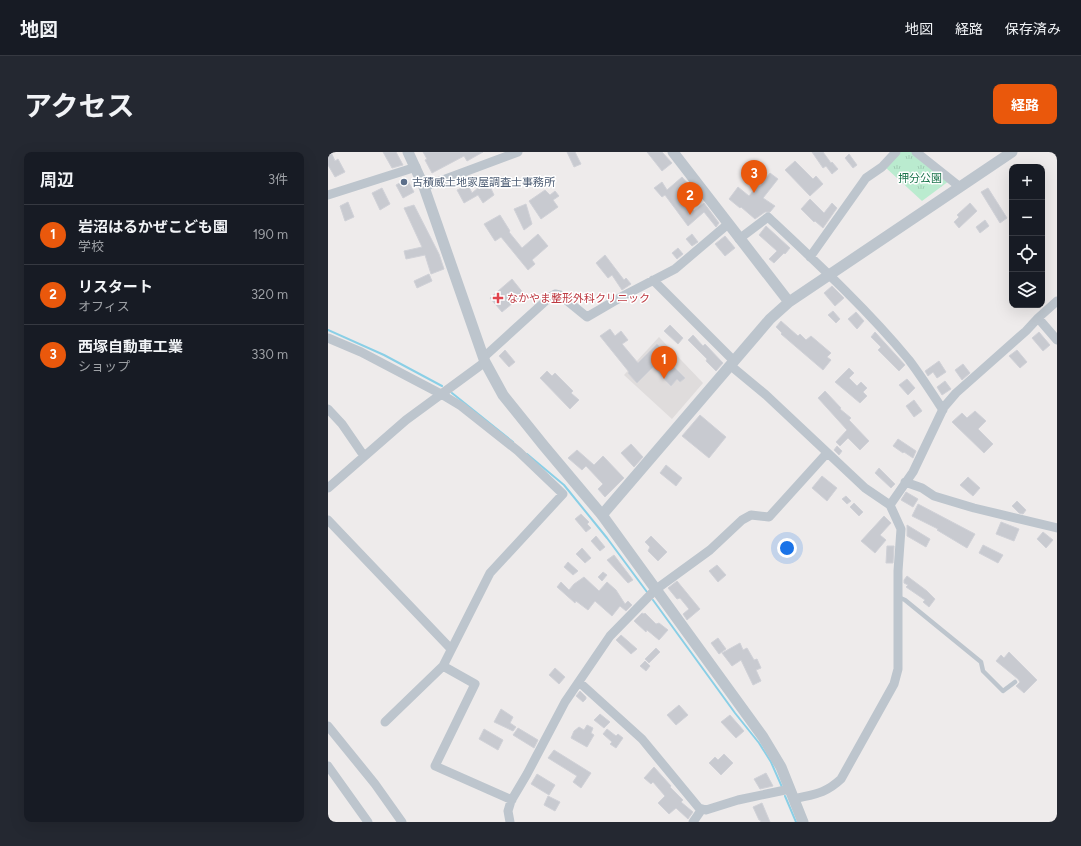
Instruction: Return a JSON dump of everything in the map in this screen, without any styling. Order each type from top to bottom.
[{"type":"street","points":[[408,152],[424,188],[484,359],[503,395],[602,515],[763,737],[781,767],[803,822]]},
{"type":"street","points":[[424,188],[518,152]]},
{"type":"street","points":[[673,152],[789,302]]},
{"type":"street","points":[[810,257],[866,178],[882,166],[896,152]]},
{"type":"street","points":[[916,152],[960,187]]},
{"type":"street","points":[[602,515],[770,319],[789,302],[1012,152]]},
{"type":"street","points":[[328,195],[416,168]]},
{"type":"street","points":[[739,239],[768,218],[828,275],[909,360],[943,410]]},
{"type":"street","points":[[328,488],[406,420],[484,359],[550,297],[555,294],[560,295],[587,317],[675,269],[728,224]]},
{"type":"street","points":[[579,682],[642,739],[699,808],[706,810],[738,800],[824,792],[833,787],[840,779],[894,684],[898,669],[898,571],[901,529],[890,505],[865,488],[733,364],[653,280]]},
{"type":"street","points":[[890,505],[913,472],[943,410],[956,393],[1026,331],[1057,301]]},
{"type":"street","points":[[1038,318],[1057,340]]},
{"type":"street","points":[[328,338],[361,352],[461,406],[518,451],[563,494],[490,573],[442,666],[384,722]]},
{"type":"street","points":[[328,409],[342,424],[364,456]]},
{"type":"street","points":[[510,822],[508,811],[512,800],[565,702],[610,636],[655,590],[710,550],[742,520],[751,516],[769,517],[827,453]]},
{"type":"street","points":[[905,482],[922,488],[934,496],[974,508],[1057,528]]},
{"type":"street","points":[[328,520],[452,649]]},
{"type":"street","points":[[442,666],[475,684],[435,766],[512,800]]},
{"type":"street","points":[[328,726],[375,784],[402,822]]},
{"type":"street","points":[[328,766],[368,822]]},
{"type":"street","points":[[693,822],[702,809]]},
{"type":"lane","points":[[898,597],[905,600],[981,662],[983,671],[1002,691],[1015,682]]},
{"type":"shaded area","points":[[659,337],[703,383],[672,419],[624,375]]},
{"type":"green space","name":"押分公園","points":[[900,152],[912,152],[949,181],[922,201],[885,167]]},
{"type":"building","points":[[328,152],[331,152],[335,161],[338,159],[345,172],[335,177],[328,165]]},
{"type":"building","points":[[383,152],[396,152],[403,165],[392,168]]},
{"type":"building","points":[[423,152],[483,152],[467,161],[464,156],[432,173],[425,160],[427,159]]},
{"type":"building","points":[[567,152],[575,152],[581,164],[574,167]]},
{"type":"building","points":[[647,152],[662,152],[672,163],[662,171]]},
{"type":"building","points":[[812,152],[823,152],[831,163],[832,162],[838,169],[832,174],[826,166],[823,168]]},
{"type":"building","points":[[849,154],[857,165],[853,168],[845,158]]},
{"type":"building","points":[[795,161],[813,179],[816,176],[823,184],[810,196],[785,170]]},
{"type":"building","points":[[770,173],[778,179],[763,198],[775,206],[770,212],[765,212],[755,219],[729,199],[738,187],[749,196],[758,185],[760,186]]},
{"type":"building","points":[[682,177],[697,194],[687,203],[694,211],[704,203],[719,223],[716,227],[704,212],[688,226],[665,195],[662,197],[654,188],[662,182],[667,190]]},
{"type":"building","points":[[407,179],[414,192],[403,198],[396,185]]},
{"type":"building","points":[[487,180],[494,195],[483,203],[478,195],[464,203],[457,190],[468,185],[472,193]]},
{"type":"building","points":[[382,188],[390,204],[380,210],[372,193]]},
{"type":"building","points":[[988,188],[1007,218],[1000,223],[981,192]]},
{"type":"building","points":[[545,190],[550,195],[555,191],[559,196],[553,200],[558,207],[541,219],[529,201]]},
{"type":"building","points":[[810,199],[824,213],[832,203],[837,208],[823,228],[815,221],[814,222],[801,209]]},
{"type":"building","points":[[348,202],[354,217],[345,221],[340,206]]},
{"type":"building","points":[[970,203],[977,211],[959,228],[954,222],[959,217],[957,215]]},
{"type":"building","points":[[526,204],[532,224],[524,230],[514,209]]},
{"type":"building","points":[[414,205],[439,254],[444,269],[431,274],[425,255],[406,259],[404,251],[422,247],[404,208]]},
{"type":"building","points":[[500,215],[510,231],[509,232],[522,248],[538,234],[548,246],[532,260],[535,264],[528,270],[501,237],[495,241],[484,224]]},
{"type":"building","points":[[985,220],[989,226],[980,233],[976,227]]},
{"type":"building","points":[[766,226],[790,248],[774,263],[769,259],[777,251],[759,235]]},
{"type":"building","points":[[692,234],[698,242],[692,246],[686,239]]},
{"type":"building","points":[[725,236],[735,248],[725,256],[715,244]]},
{"type":"building","points":[[678,248],[683,254],[677,259],[672,253]]},
{"type":"building","points":[[605,255],[624,280],[626,278],[631,284],[622,290],[612,275],[608,278],[596,263]]},
{"type":"building","points":[[429,274],[432,281],[417,288],[414,281]]},
{"type":"building","points":[[512,279],[524,294],[502,312],[490,298]]},
{"type":"building","points":[[832,286],[844,298],[835,306],[824,293]]},
{"type":"building","points":[[833,311],[840,319],[836,323],[828,315]]},
{"type":"building","points":[[856,312],[864,321],[857,329],[848,319]]},
{"type":"building","points":[[781,321],[798,336],[800,334],[806,340],[811,336],[831,353],[827,357],[831,360],[823,370],[781,334],[782,333],[776,327]]},
{"type":"building","points":[[670,325],[683,338],[678,344],[664,331]]},
{"type":"building","points":[[610,329],[615,336],[621,331],[628,340],[622,344],[638,363],[657,344],[673,360],[670,363],[685,378],[680,382],[677,379],[671,386],[653,367],[637,383],[600,336]]},
{"type":"building","points":[[875,332],[905,365],[899,371],[878,350],[881,347],[871,337]]},
{"type":"building","points":[[1039,332],[1050,345],[1043,351],[1032,338]]},
{"type":"building","points":[[693,335],[703,346],[705,344],[723,363],[716,371],[706,361],[707,359],[688,340]]},
{"type":"building","points":[[505,350],[515,362],[509,367],[499,356]]},
{"type":"building","points":[[1017,350],[1027,362],[1020,368],[1009,356]]},
{"type":"building","points":[[939,361],[946,372],[937,378],[933,372],[928,376],[925,371]]},
{"type":"building","points":[[963,364],[970,373],[962,380],[955,370]]},
{"type":"building","points":[[849,368],[854,373],[849,378],[857,386],[861,382],[867,388],[863,392],[867,396],[860,403],[835,382]]},
{"type":"building","points":[[547,371],[552,376],[555,373],[573,391],[571,393],[579,400],[570,409],[540,378]]},
{"type":"building","points":[[907,379],[915,388],[908,395],[899,385]]},
{"type":"building","points":[[945,381],[951,389],[942,395],[937,387]]},
{"type":"building","points":[[825,391],[841,408],[840,409],[851,418],[849,420],[869,441],[860,450],[848,438],[840,446],[836,442],[847,430],[818,398]]},
{"type":"building","points":[[914,400],[922,411],[914,417],[906,406]]},
{"type":"building","points":[[975,411],[986,421],[978,429],[993,444],[984,453],[952,422],[962,413],[967,418]]},
{"type":"building","points":[[700,415],[726,437],[709,458],[682,436]]},
{"type":"building","points":[[898,439],[916,451],[913,458],[893,446]]},
{"type":"building","points":[[631,444],[643,457],[634,467],[621,453]]},
{"type":"building","points":[[837,446],[842,451],[839,455],[834,450]]},
{"type":"building","points":[[577,450],[594,465],[603,456],[624,478],[605,497],[598,489],[603,484],[586,466],[582,470],[568,458]]},
{"type":"building","points":[[666,465],[682,478],[676,486],[660,473]]},
{"type":"building","points":[[879,468],[895,484],[891,488],[875,473]]},
{"type":"building","points":[[822,476],[837,488],[827,501],[812,488]]},
{"type":"building","points":[[968,477],[980,488],[973,496],[960,485]]},
{"type":"building","points":[[906,492],[918,499],[913,507],[901,500]]},
{"type":"building","points":[[846,496],[851,501],[847,504],[842,499]]},
{"type":"building","points":[[1017,501],[1026,510],[1023,514],[1019,513],[1012,506]]},
{"type":"building","points":[[854,503],[863,512],[859,516],[850,507]]},
{"type":"building","points":[[918,504],[975,534],[967,548],[937,530],[938,529],[912,516]]},
{"type":"building","points":[[581,514],[589,522],[587,524],[591,528],[586,532],[575,519]]},
{"type":"building","points":[[884,516],[891,523],[880,535],[886,540],[875,553],[861,541]]},
{"type":"building","points":[[1001,522],[1019,529],[1014,541],[996,534]]},
{"type":"building","points":[[907,525],[930,539],[926,547],[907,536]]},
{"type":"building","points":[[1043,532],[1053,540],[1046,548],[1037,539]]},
{"type":"building","points":[[596,536],[605,547],[600,551],[591,541]]},
{"type":"building","points":[[651,536],[667,552],[658,561],[648,551],[650,547],[645,542]]},
{"type":"building","points":[[983,545],[1003,555],[998,563],[979,553]]},
{"type":"building","points":[[887,546],[894,546],[893,563],[886,563]]},
{"type":"building","points":[[582,548],[591,558],[585,563],[576,554]]},
{"type":"building","points":[[614,555],[633,580],[628,583],[607,560]]},
{"type":"building","points":[[568,562],[578,571],[573,575],[564,567]]},
{"type":"building","points":[[717,565],[726,575],[718,582],[709,571]]},
{"type":"building","points":[[603,572],[607,575],[602,581],[598,577]]},
{"type":"building","points":[[907,576],[935,599],[929,607],[923,602],[925,600],[906,587],[908,585],[904,583],[904,580]]},
{"type":"building","points":[[584,577],[599,591],[607,582],[616,590],[625,604],[628,601],[632,605],[626,611],[620,606],[612,616],[595,601],[588,610],[576,601],[575,603],[557,587],[561,582],[569,590],[574,584]]},
{"type":"building","points":[[677,581],[700,609],[687,620],[683,614],[689,609],[680,598],[677,599],[668,588]]},
{"type":"building","points":[[642,613],[645,613],[656,624],[659,623],[668,630],[659,640],[647,630],[646,632],[634,621]]},
{"type":"building","points":[[621,635],[637,649],[631,654],[616,640]]},
{"type":"building","points":[[718,638],[726,649],[719,654],[711,643]]},
{"type":"building","points":[[740,643],[743,650],[747,648],[754,660],[757,659],[761,668],[756,670],[761,681],[753,685],[741,660],[732,666],[722,653]]},
{"type":"building","points":[[656,648],[660,652],[649,663],[645,659]]},
{"type":"building","points":[[1009,652],[1037,680],[1024,693],[1016,686],[1020,682],[1018,679],[996,661],[1001,655],[1004,658]]},
{"type":"building","points":[[645,661],[650,666],[646,671],[640,666]]},
{"type":"building","points":[[555,668],[565,677],[559,684],[549,675]]},
{"type":"building","points":[[580,691],[586,697],[583,702],[576,696]]},
{"type":"building","points":[[679,705],[688,715],[676,725],[667,715]]},
{"type":"building","points":[[501,709],[513,717],[510,723],[516,727],[513,731],[494,722]]},
{"type":"building","points":[[600,714],[610,722],[604,728],[594,720]]},
{"type":"building","points":[[730,715],[744,731],[736,738],[721,722]]},
{"type":"building","points":[[587,725],[593,728],[591,733],[594,735],[587,747],[571,738],[574,731],[579,727],[584,730]]},
{"type":"building","points":[[518,728],[538,740],[534,748],[513,735]]},
{"type":"building","points":[[484,729],[503,740],[498,750],[479,739]]},
{"type":"building","points":[[607,729],[616,736],[618,734],[623,738],[616,748],[610,744],[612,742],[603,734]]},
{"type":"building","points":[[554,750],[591,773],[581,788],[573,782],[577,776],[548,758]]},
{"type":"building","points":[[724,754],[733,763],[721,775],[709,763],[715,757],[718,760]]},
{"type":"building","points":[[654,767],[683,800],[681,802],[693,812],[688,819],[676,808],[669,814],[658,803],[665,796],[653,782],[651,784],[644,778]]},
{"type":"building","points":[[766,773],[773,786],[760,789],[754,779]]},
{"type":"building","points":[[537,774],[555,785],[549,795],[531,784]]},
{"type":"building","points":[[548,796],[560,802],[555,811],[544,805]]},
{"type":"building","points":[[762,803],[770,822],[761,822],[753,807]]},
{"type":"waterway","points":[[328,330],[384,355],[442,386]]},
{"type":"waterway","points":[[452,393],[513,442]]},
{"type":"waterway","points":[[527,454],[564,485],[607,538],[647,592]]},
{"type":"waterway","points":[[653,600],[735,713],[759,743],[771,762],[782,787]]},
{"type":"waterway","points":[[785,796],[796,822]]},
{"type":"place","name":"古積威土地家屋調査士事務所","points":[[404,182]]},
{"type":"place","name":"西塚自動車工業","points":[[754,193]]},
{"type":"place","name":"リスタート","points":[[690,215]]},
{"type":"place","name":"なかやま整形外科クリニック","points":[[498,298]]},
{"type":"place","name":"岩沼はるかぜこども園","points":[[664,379]]}]
